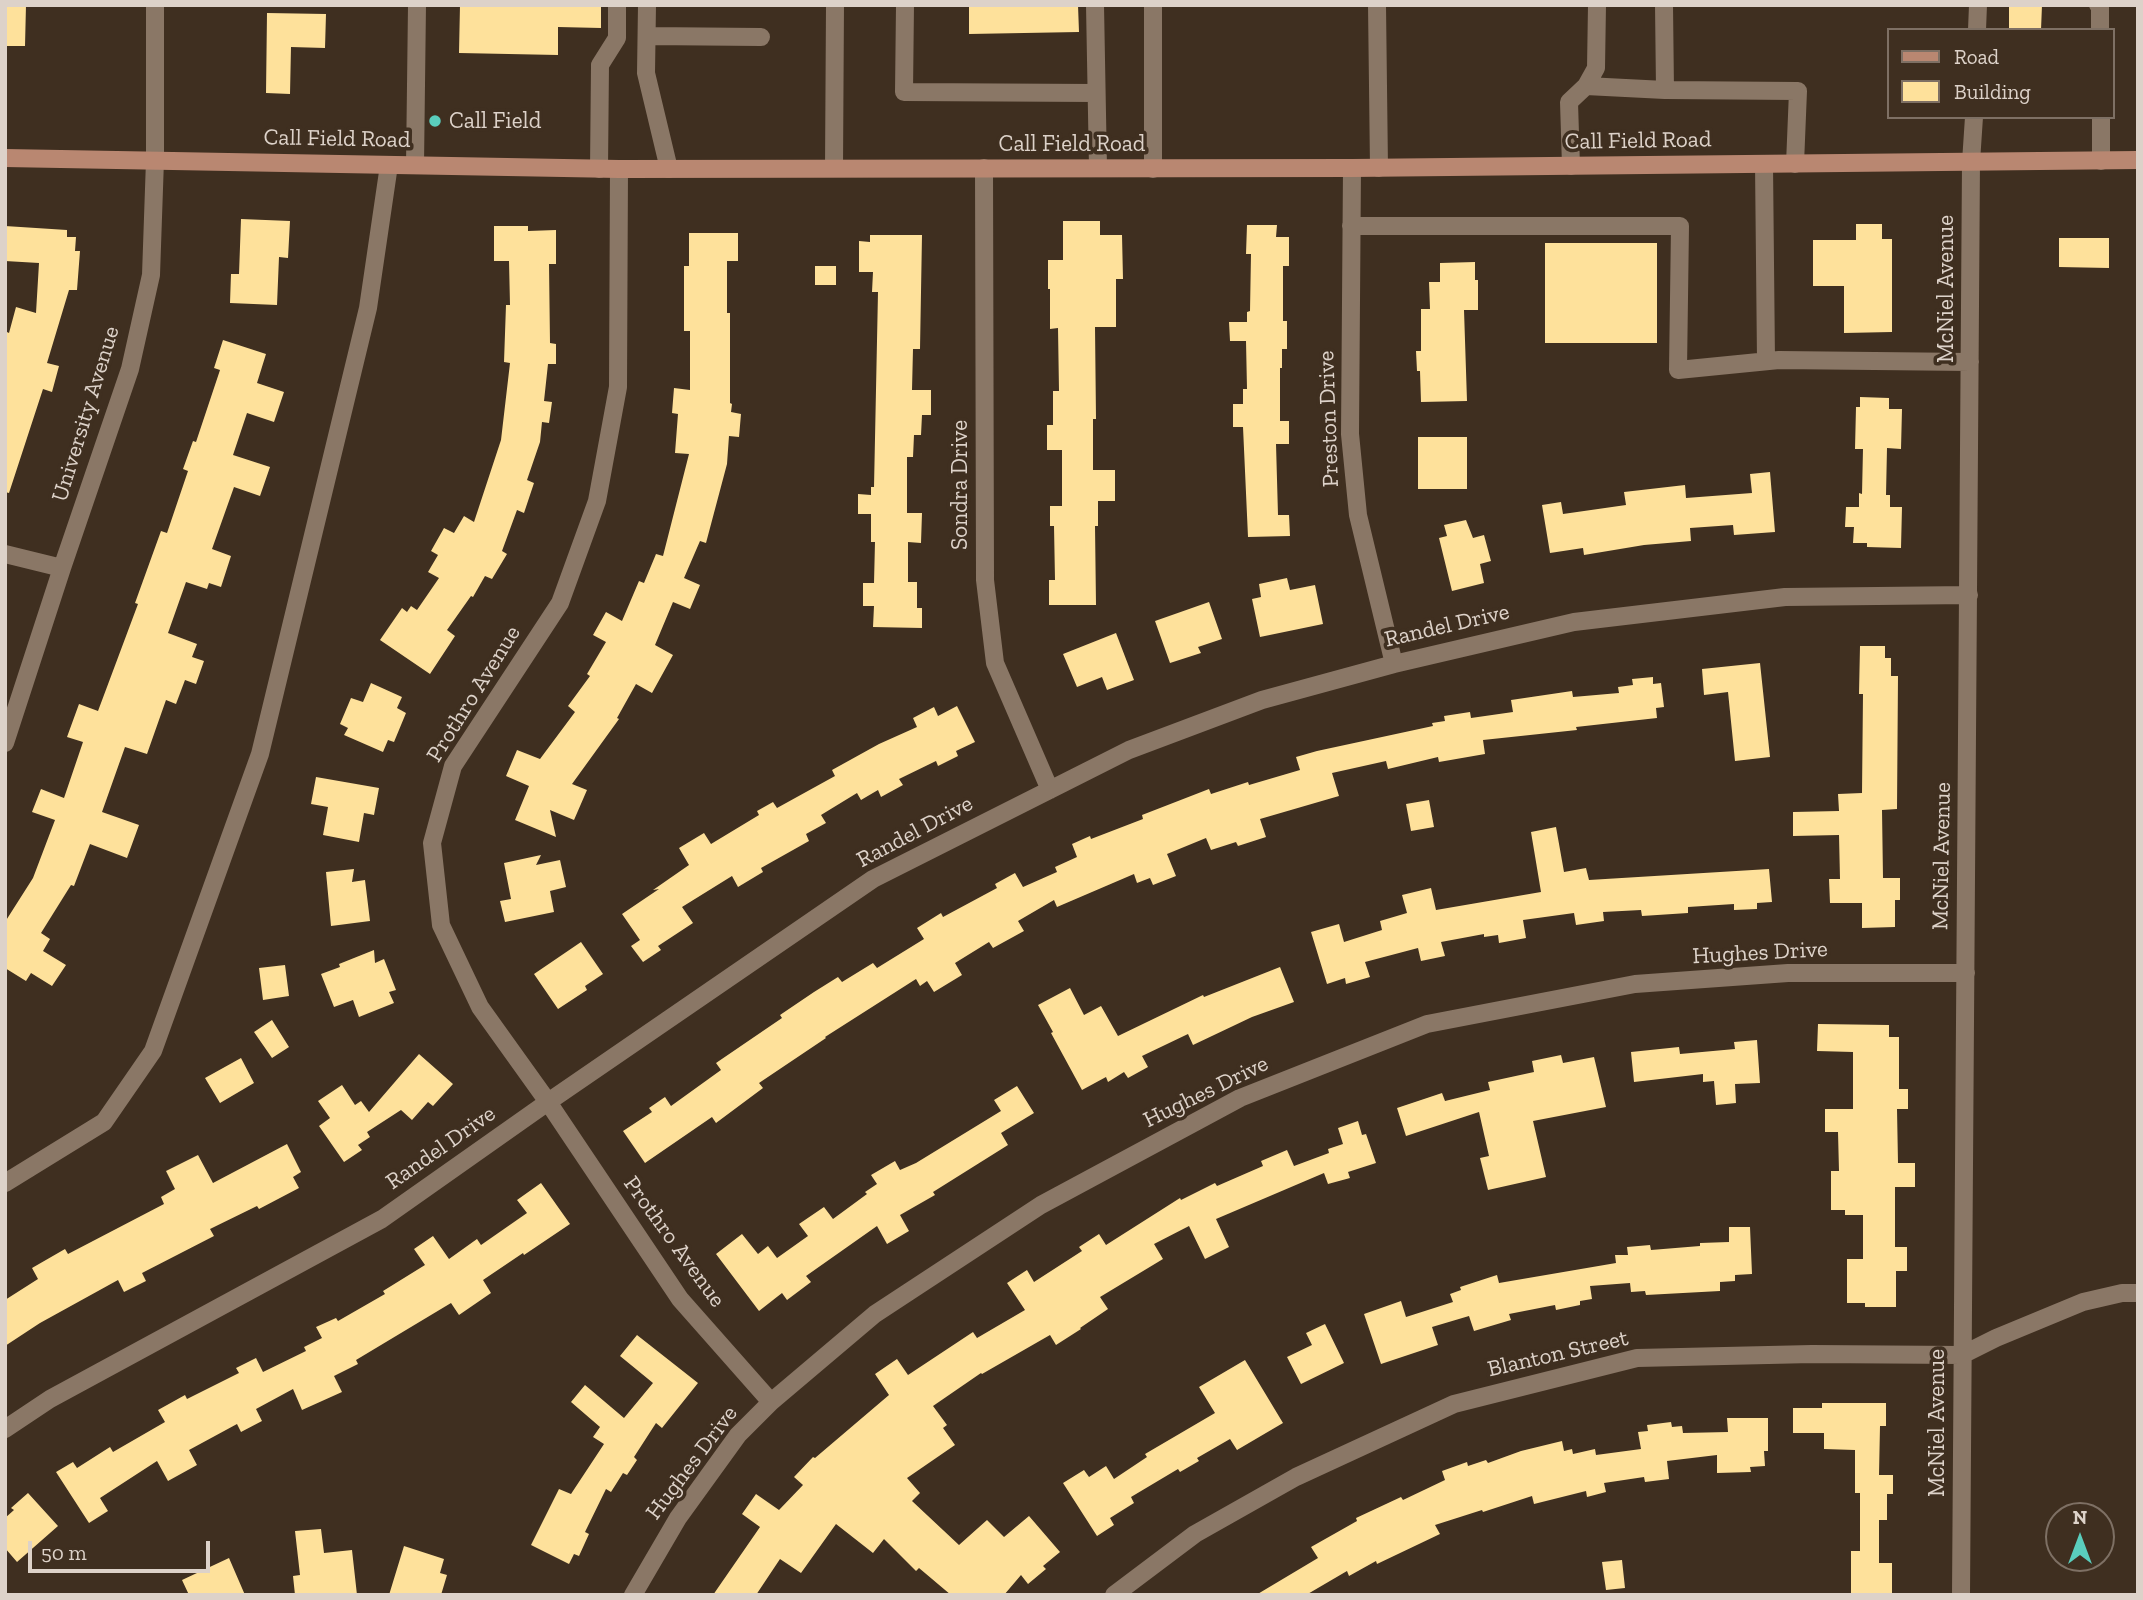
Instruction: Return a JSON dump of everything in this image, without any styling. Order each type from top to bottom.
[{"type":"main road","name":"Call Field Road","points":[[5,158],[599,169],[1352,168],[2138,160]]},
{"type":"street","name":"University Avenue","points":[[5,743],[130,369],[151,275],[155,160],[155,5]]},
{"type":"street","points":[[415,165],[417,5]]},
{"type":"street","points":[[599,169],[600,65],[617,38],[617,5]]},
{"type":"street","points":[[647,5],[646,73],[669,169]]},
{"type":"street","points":[[834,168],[835,5]]},
{"type":"street","points":[[905,5],[904,92],[1096,93]]},
{"type":"street","points":[[1095,5],[1098,168]]},
{"type":"street","points":[[1153,5],[1153,169]]},
{"type":"street","points":[[1377,5],[1379,167]]},
{"type":"street","points":[[1571,166],[1569,102],[1586,86],[1597,68],[1597,5]]},
{"type":"street","points":[[1664,5],[1665,90]]},
{"type":"street","points":[[1978,5],[1978,28]]},
{"type":"street","points":[[2098,5],[2100,28]]},
{"type":"street","points":[[647,36],[761,37]]},
{"type":"street","points":[[1586,86],[1665,90],[1798,91],[1795,163]]},
{"type":"street","name":"McNiel Avenue","points":[[1961,1595],[1971,162],[1974,119]]},
{"type":"street","points":[[2101,119],[2102,161]]},
{"type":"street","points":[[1764,164],[1766,361]]},
{"type":"street","points":[[5,1183],[104,1122],[153,1051],[260,754],[368,308],[390,165]]},
{"type":"street","name":"Sondra Drive","points":[[984,168],[985,580],[995,663],[1050,790]]},
{"type":"street","name":"Preston Drive","points":[[1352,168],[1350,434],[1357,515],[1394,664]]},
{"type":"street","name":"Prothro Avenue","points":[[619,169],[618,387],[597,501],[560,603],[453,766],[432,843],[441,925],[480,1007],[548,1102],[680,1299],[771,1402]]},
{"type":"street","points":[[1352,226],[1679,226],[1678,370],[1793,360],[1970,362]]},
{"type":"street","points":[[5,554],[62,568]]},
{"type":"street","name":"Randel Drive","points":[[5,1429],[50,1399],[382,1219],[873,879],[1129,750],[1262,700],[1394,664],[1574,622],[1785,597],[1969,595]]},
{"type":"street","name":"Hughes Drive","points":[[633,1595],[678,1518],[738,1435],[771,1402],[875,1314],[1041,1205],[1240,1098],[1427,1024],[1635,984],[1788,973],[1966,973]]},
{"type":"street","name":"Blanton Street","points":[[1114,1595],[1195,1534],[1296,1477],[1454,1404],[1637,1358],[1812,1354],[1962,1356],[1996,1338],[2083,1302],[2122,1293],[2138,1293]]},
{"type":"building","points":[[5,5],[26,5],[25,46],[5,46]]},
{"type":"building","points":[[460,5],[601,5],[601,28],[558,27],[558,55],[459,53]]},
{"type":"building","points":[[969,5],[1078,5],[1079,32],[969,34]]},
{"type":"building","points":[[2009,5],[2042,5],[2041,28],[2009,28]]},
{"type":"building","points":[[267,13],[326,14],[325,48],[291,47],[290,94],[266,93]]},
{"type":"building","points":[[241,219],[290,221],[288,258],[279,257],[277,305],[230,303],[231,274],[239,274]]},
{"type":"building","points":[[1063,221],[1100,221],[1100,235],[1122,235],[1123,279],[1116,279],[1116,327],[1095,327],[1096,419],[1093,419],[1093,470],[1115,470],[1115,501],[1098,501],[1098,526],[1095,526],[1096,605],[1049,605],[1049,580],[1055,580],[1054,526],[1050,526],[1050,506],[1062,506],[1062,450],[1047,450],[1047,425],[1053,425],[1053,391],[1059,391],[1058,328],[1050,329],[1048,260],[1063,260]]},
{"type":"building","points":[[1856,224],[1882,224],[1882,239],[1892,239],[1892,332],[1844,333],[1844,286],[1813,286],[1813,240],[1856,240]]},
{"type":"building","points":[[1247,225],[1277,225],[1276,237],[1289,237],[1289,266],[1283,266],[1283,321],[1287,321],[1287,349],[1282,349],[1280,368],[1280,421],[1289,421],[1289,444],[1276,444],[1278,515],[1289,515],[1290,536],[1248,537],[1243,427],[1233,427],[1233,404],[1243,404],[1243,389],[1247,389],[1246,341],[1230,341],[1229,322],[1247,322],[1247,312],[1250,311],[1251,254],[1246,254]]},
{"type":"building","points":[[5,226],[67,230],[67,237],[76,237],[75,251],[80,251],[77,290],[69,290],[47,363],[59,366],[52,392],[43,389],[9,493],[5,492],[5,331],[9,333],[16,307],[36,313],[39,263],[5,261]]},
{"type":"building","points":[[494,226],[528,226],[528,231],[556,230],[556,264],[549,264],[550,343],[556,344],[556,364],[548,364],[544,401],[552,402],[549,423],[542,422],[540,442],[527,480],[534,483],[524,513],[517,510],[502,551],[507,554],[492,579],[485,576],[473,597],[471,596],[447,630],[455,636],[430,674],[380,640],[402,608],[407,612],[411,606],[417,610],[439,578],[428,572],[438,555],[431,551],[444,528],[454,533],[464,516],[474,522],[501,440],[510,363],[504,362],[506,305],[510,305],[509,261],[494,261]]},
{"type":"building","points":[[689,233],[738,233],[738,261],[727,261],[727,313],[730,313],[730,403],[731,412],[741,414],[739,437],[729,436],[727,464],[706,543],[700,541],[684,578],[700,585],[690,609],[673,602],[655,645],[673,655],[652,693],[636,684],[617,718],[619,719],[572,784],[587,790],[574,820],[550,810],[556,837],[515,820],[529,786],[506,776],[517,750],[540,759],[575,712],[568,706],[590,676],[587,674],[606,642],[593,635],[606,612],[622,621],[639,581],[644,583],[656,554],[663,556],[689,454],[675,453],[678,414],[672,413],[674,388],[690,390],[690,331],[684,331],[684,266],[689,266]]},
{"type":"building","points":[[870,235],[922,235],[920,349],[913,349],[912,390],[931,390],[931,415],[922,415],[921,435],[914,435],[913,457],[907,457],[907,513],[922,513],[921,543],[908,542],[908,582],[917,582],[917,608],[922,608],[922,628],[873,627],[874,606],[863,606],[863,583],[874,583],[875,542],[871,542],[871,514],[858,514],[858,494],[871,495],[871,487],[874,487],[878,292],[872,292],[873,272],[859,272],[859,241],[870,242]]},
{"type":"building","points":[[2059,238],[2109,238],[2109,268],[2059,267]]},
{"type":"building","points":[[1545,243],[1657,243],[1657,343],[1545,343]]},
{"type":"building","points":[[1475,262],[1478,310],[1464,310],[1467,401],[1421,402],[1416,351],[1421,351],[1421,309],[1430,309],[1429,282],[1440,282],[1440,263]]},
{"type":"building","points":[[815,266],[836,266],[836,285],[815,285]]},
{"type":"building","points":[[223,340],[266,354],[257,383],[284,392],[274,422],[247,413],[233,455],[270,467],[260,496],[234,487],[212,549],[231,556],[221,587],[209,583],[207,589],[186,582],[168,633],[197,644],[192,657],[204,661],[196,684],[185,680],[176,704],[166,700],[147,754],[125,747],[102,812],[139,825],[127,858],[90,844],[74,886],[71,885],[41,933],[50,939],[43,951],[66,965],[52,986],[31,973],[26,981],[5,968],[5,922],[33,878],[55,820],[32,812],[41,789],[64,798],[83,742],[67,737],[79,704],[98,711],[138,604],[135,603],[161,531],[167,533],[188,471],[183,469],[193,441],[196,442],[220,370],[214,368]]},
{"type":"building","points":[[1860,397],[1889,398],[1889,409],[1902,409],[1901,449],[1887,448],[1886,495],[1890,495],[1890,507],[1902,507],[1901,548],[1867,547],[1867,543],[1853,543],[1854,527],[1845,527],[1846,507],[1859,507],[1859,493],[1862,494],[1863,449],[1855,449],[1856,407],[1860,407]]},
{"type":"building","points":[[1418,437],[1467,437],[1467,489],[1418,489]]},
{"type":"building","points":[[1770,472],[1775,532],[1734,535],[1733,525],[1690,528],[1691,541],[1644,545],[1584,555],[1583,548],[1550,553],[1542,505],[1561,502],[1563,514],[1626,505],[1624,492],[1685,485],[1686,498],[1752,493],[1750,474]]},
{"type":"building","points":[[1466,520],[1473,538],[1484,535],[1491,561],[1480,564],[1484,583],[1452,591],[1439,538],[1447,536],[1444,525]]},
{"type":"building","points":[[1287,578],[1290,590],[1315,585],[1323,624],[1260,637],[1252,599],[1261,597],[1259,584]]},
{"type":"building","points":[[1209,602],[1222,639],[1198,647],[1201,653],[1170,663],[1155,621]]},
{"type":"building","points":[[1116,633],[1134,680],[1107,690],[1102,677],[1077,687],[1063,654]]},
{"type":"building","points":[[1860,646],[1885,646],[1885,658],[1891,658],[1891,676],[1898,676],[1897,809],[1882,810],[1883,878],[1900,878],[1900,900],[1895,900],[1895,927],[1862,928],[1862,903],[1830,903],[1829,879],[1840,879],[1839,835],[1793,836],[1793,812],[1839,811],[1838,794],[1862,793],[1863,694],[1859,694]]},
{"type":"building","points":[[1760,663],[1770,757],[1735,761],[1728,692],[1704,695],[1702,669]]},
{"type":"building","points":[[1653,677],[1653,684],[1661,683],[1664,707],[1656,708],[1657,718],[1483,740],[1485,754],[1439,762],[1438,757],[1388,769],[1386,761],[1332,773],[1339,796],[1260,819],[1266,837],[1238,846],[1236,842],[1211,850],[1206,838],[1167,854],[1176,876],[1153,885],[1150,878],[1137,883],[1134,874],[1057,907],[1054,900],[1018,921],[1024,931],[993,948],[989,942],[955,963],[962,975],[934,992],[927,981],[920,986],[916,979],[759,1083],[763,1088],[716,1123],[712,1117],[645,1163],[623,1131],[652,1112],[649,1108],[665,1097],[671,1106],[721,1070],[716,1063],[782,1018],[780,1015],[814,992],[838,977],[842,982],[873,963],[877,968],[924,939],[917,928],[941,913],[943,917],[997,888],[995,884],[1015,873],[1023,887],[1057,872],[1055,867],[1077,857],[1072,844],[1090,836],[1091,839],[1143,819],[1142,815],[1209,789],[1211,794],[1300,770],[1296,757],[1317,751],[1433,726],[1432,723],[1445,721],[1444,716],[1470,712],[1471,718],[1513,712],[1511,700],[1572,691],[1573,697],[1619,693],[1618,687],[1633,685],[1632,679]]},
{"type":"building","points":[[371,683],[402,697],[397,708],[406,713],[394,742],[388,740],[383,752],[344,735],[348,728],[340,724],[351,698],[363,702]]},
{"type":"building","points":[[957,706],[975,742],[956,751],[958,756],[938,766],[936,761],[899,779],[903,785],[881,797],[878,790],[861,800],[857,793],[821,815],[826,823],[806,834],[809,841],[761,868],[763,872],[738,887],[732,876],[682,907],[693,923],[658,946],[661,950],[643,962],[631,946],[640,940],[622,914],[689,865],[679,848],[704,833],[711,844],[759,815],[757,811],[773,802],[777,808],[835,776],[832,770],[917,727],[913,718],[934,707],[938,716]]},
{"type":"building","points":[[316,777],[379,788],[374,815],[364,813],[359,842],[323,835],[328,807],[311,804]]},
{"type":"building","points":[[1429,800],[1434,827],[1411,831],[1406,804]]},
{"type":"building","points":[[1556,827],[1564,872],[1586,868],[1589,880],[1769,869],[1772,902],[1757,903],[1757,909],[1734,910],[1734,904],[1688,907],[1688,913],[1642,916],[1641,910],[1603,912],[1604,921],[1576,925],[1574,913],[1523,920],[1526,938],[1499,943],[1498,935],[1484,937],[1484,934],[1441,942],[1445,956],[1421,961],[1418,948],[1365,962],[1370,977],[1346,984],[1345,978],[1327,984],[1311,932],[1339,924],[1344,942],[1382,930],[1380,921],[1407,913],[1402,895],[1431,888],[1436,910],[1541,892],[1531,832]]},
{"type":"building","points":[[541,855],[536,865],[560,860],[566,887],[550,891],[554,912],[505,922],[500,901],[511,899],[504,863]]},
{"type":"building","points":[[354,869],[352,882],[365,880],[370,921],[331,926],[326,872]]},
{"type":"building","points":[[581,942],[603,974],[585,986],[587,990],[558,1009],[534,974]]},
{"type":"building","points":[[374,950],[375,963],[384,959],[396,990],[389,992],[394,1003],[359,1017],[353,1000],[334,1007],[321,974]]},
{"type":"building","points":[[285,965],[289,996],[263,1000],[259,968]]},
{"type":"building","points":[[1280,967],[1294,1002],[1252,1017],[1193,1045],[1188,1034],[1142,1056],[1148,1067],[1128,1078],[1124,1072],[1108,1082],[1106,1077],[1082,1090],[1038,1005],[1070,988],[1084,1015],[1101,1006],[1118,1036],[1203,995],[1204,997]]},
{"type":"building","points":[[272,1020],[289,1047],[272,1058],[254,1032]]},
{"type":"building","points":[[1818,1024],[1889,1025],[1889,1037],[1899,1037],[1899,1089],[1908,1089],[1908,1109],[1897,1109],[1898,1163],[1915,1163],[1915,1187],[1895,1187],[1895,1247],[1907,1247],[1907,1271],[1896,1271],[1896,1307],[1865,1307],[1865,1303],[1847,1303],[1847,1259],[1863,1259],[1863,1215],[1845,1215],[1845,1210],[1831,1210],[1831,1171],[1839,1171],[1838,1132],[1825,1132],[1825,1109],[1853,1109],[1853,1052],[1817,1051]]},
{"type":"building","points":[[1757,1040],[1760,1083],[1735,1084],[1736,1103],[1716,1105],[1714,1081],[1703,1082],[1703,1074],[1634,1082],[1631,1052],[1679,1047],[1680,1054],[1735,1049],[1734,1042]]},
{"type":"building","points":[[419,1054],[453,1084],[433,1106],[428,1102],[412,1120],[401,1110],[367,1132],[370,1137],[358,1145],[362,1150],[344,1162],[319,1126],[330,1118],[318,1101],[342,1085],[355,1105],[361,1101],[369,1112]]},
{"type":"building","points":[[1561,1055],[1563,1063],[1594,1057],[1606,1107],[1533,1121],[1546,1177],[1488,1190],[1480,1158],[1489,1156],[1479,1112],[1406,1136],[1397,1108],[1442,1093],[1445,1101],[1490,1090],[1488,1082],[1534,1072],[1532,1061]]},
{"type":"building","points":[[241,1058],[254,1083],[220,1103],[205,1078]]},
{"type":"building","points":[[1017,1086],[1034,1113],[1001,1133],[1008,1145],[933,1192],[935,1195],[900,1215],[909,1231],[887,1244],[877,1226],[806,1276],[811,1282],[787,1300],[782,1293],[759,1311],[716,1254],[742,1234],[758,1254],[768,1246],[777,1258],[808,1236],[799,1224],[824,1207],[833,1219],[877,1184],[871,1175],[895,1161],[900,1170],[916,1163],[1001,1111],[994,1100]]},
{"type":"building","points":[[1358,1121],[1362,1135],[1366,1134],[1376,1163],[1348,1172],[1350,1178],[1328,1184],[1324,1173],[1216,1219],[1229,1247],[1205,1259],[1189,1226],[1154,1244],[1163,1259],[1100,1297],[1108,1309],[1081,1329],[1056,1345],[1050,1335],[981,1373],[933,1406],[947,1425],[943,1428],[955,1445],[907,1478],[920,1493],[912,1501],[959,1545],[987,1520],[1004,1537],[1029,1516],[1060,1552],[1043,1566],[1046,1569],[1028,1584],[1021,1575],[1004,1595],[951,1595],[919,1568],[916,1571],[884,1539],[873,1553],[836,1524],[801,1573],[780,1559],[756,1595],[713,1595],[760,1527],[742,1514],[756,1494],[779,1510],[803,1485],[794,1477],[813,1457],[889,1395],[875,1374],[897,1359],[908,1375],[973,1332],[977,1338],[1025,1310],[1007,1283],[1027,1270],[1034,1282],[1082,1251],[1079,1247],[1099,1234],[1106,1245],[1180,1198],[1181,1200],[1215,1183],[1217,1186],[1263,1166],[1261,1161],[1287,1150],[1294,1166],[1329,1153],[1328,1149],[1343,1144],[1338,1128]]},
{"type":"building","points":[[287,1144],[301,1172],[293,1177],[299,1188],[259,1209],[257,1206],[210,1229],[214,1236],[142,1273],[146,1281],[124,1292],[118,1280],[40,1323],[5,1346],[5,1300],[38,1279],[32,1268],[65,1249],[68,1254],[164,1204],[161,1197],[175,1189],[166,1171],[198,1155],[213,1183]]},
{"type":"building","points":[[541,1183],[570,1224],[483,1280],[491,1293],[459,1315],[451,1303],[356,1360],[358,1364],[334,1376],[342,1392],[302,1410],[293,1389],[256,1409],[262,1421],[241,1432],[237,1424],[189,1450],[197,1465],[168,1481],[157,1461],[100,1498],[108,1511],[89,1523],[56,1472],[73,1462],[77,1468],[110,1447],[113,1452],[165,1422],[158,1410],[185,1395],[187,1399],[239,1373],[236,1368],[256,1358],[263,1372],[306,1351],[304,1347],[322,1338],[316,1327],[336,1318],[338,1321],[385,1294],[383,1291],[425,1265],[414,1249],[433,1236],[449,1259],[477,1239],[481,1245],[527,1213],[517,1200]]},
{"type":"building","points":[[1729,1227],[1750,1227],[1752,1274],[1735,1275],[1735,1281],[1720,1282],[1720,1291],[1646,1295],[1645,1291],[1631,1292],[1630,1283],[1590,1286],[1592,1299],[1580,1301],[1580,1305],[1556,1310],[1555,1305],[1509,1314],[1511,1320],[1474,1331],[1469,1316],[1432,1327],[1438,1345],[1381,1364],[1364,1314],[1401,1301],[1406,1317],[1453,1302],[1450,1294],[1461,1290],[1460,1287],[1497,1275],[1499,1283],[1616,1263],[1615,1255],[1628,1255],[1627,1247],[1650,1245],[1651,1250],[1729,1242]]},
{"type":"building","points":[[1325,1324],[1344,1363],[1301,1384],[1287,1357],[1312,1345],[1306,1333]]},
{"type":"building","points":[[637,1335],[698,1383],[662,1428],[656,1423],[634,1457],[637,1460],[627,1475],[623,1473],[611,1492],[606,1489],[585,1532],[589,1534],[579,1556],[574,1554],[569,1564],[531,1545],[559,1489],[571,1494],[604,1444],[593,1437],[600,1427],[571,1402],[585,1385],[624,1418],[653,1383],[620,1356]]},
{"type":"building","points":[[1245,1360],[1283,1423],[1237,1450],[1230,1439],[1197,1458],[1199,1461],[1180,1472],[1178,1469],[1131,1497],[1134,1503],[1110,1518],[1114,1525],[1097,1536],[1063,1483],[1084,1470],[1089,1477],[1106,1466],[1114,1479],[1147,1457],[1145,1454],[1215,1413],[1199,1387]]},
{"type":"building","points":[[1822,1403],[1886,1403],[1886,1426],[1880,1426],[1879,1475],[1893,1475],[1893,1494],[1887,1494],[1887,1520],[1879,1520],[1879,1563],[1892,1563],[1892,1595],[1851,1595],[1851,1551],[1860,1551],[1860,1493],[1855,1493],[1855,1450],[1824,1449],[1824,1433],[1793,1433],[1793,1408],[1822,1408]]},
{"type":"building","points":[[1727,1418],[1768,1418],[1765,1466],[1750,1467],[1751,1472],[1717,1473],[1717,1455],[1667,1461],[1669,1479],[1645,1482],[1644,1477],[1604,1483],[1606,1492],[1587,1497],[1586,1491],[1534,1504],[1532,1496],[1483,1512],[1482,1510],[1435,1525],[1440,1534],[1377,1564],[1376,1561],[1349,1576],[1347,1571],[1306,1595],[1256,1595],[1318,1558],[1311,1547],[1357,1521],[1356,1518],[1445,1480],[1442,1471],[1467,1462],[1468,1466],[1486,1460],[1488,1463],[1562,1441],[1564,1451],[1572,1449],[1573,1454],[1595,1449],[1596,1455],[1641,1449],[1638,1432],[1648,1431],[1647,1425],[1671,1422],[1672,1427],[1682,1426],[1683,1433],[1728,1432]]},
{"type":"building","points":[[28,1493],[58,1526],[17,1562],[5,1548],[5,1518],[14,1510],[11,1508]]},
{"type":"building","points":[[321,1529],[324,1553],[352,1550],[357,1595],[295,1595],[293,1576],[300,1575],[295,1531]]},
{"type":"building","points":[[404,1546],[444,1559],[440,1573],[447,1575],[441,1595],[389,1595]]},
{"type":"building","points":[[229,1558],[245,1595],[189,1595],[182,1580]]},
{"type":"building","points":[[1622,1560],[1625,1588],[1606,1590],[1602,1562]]},
{"type":"place","name":"Call Field","points":[[435,121]]}]
